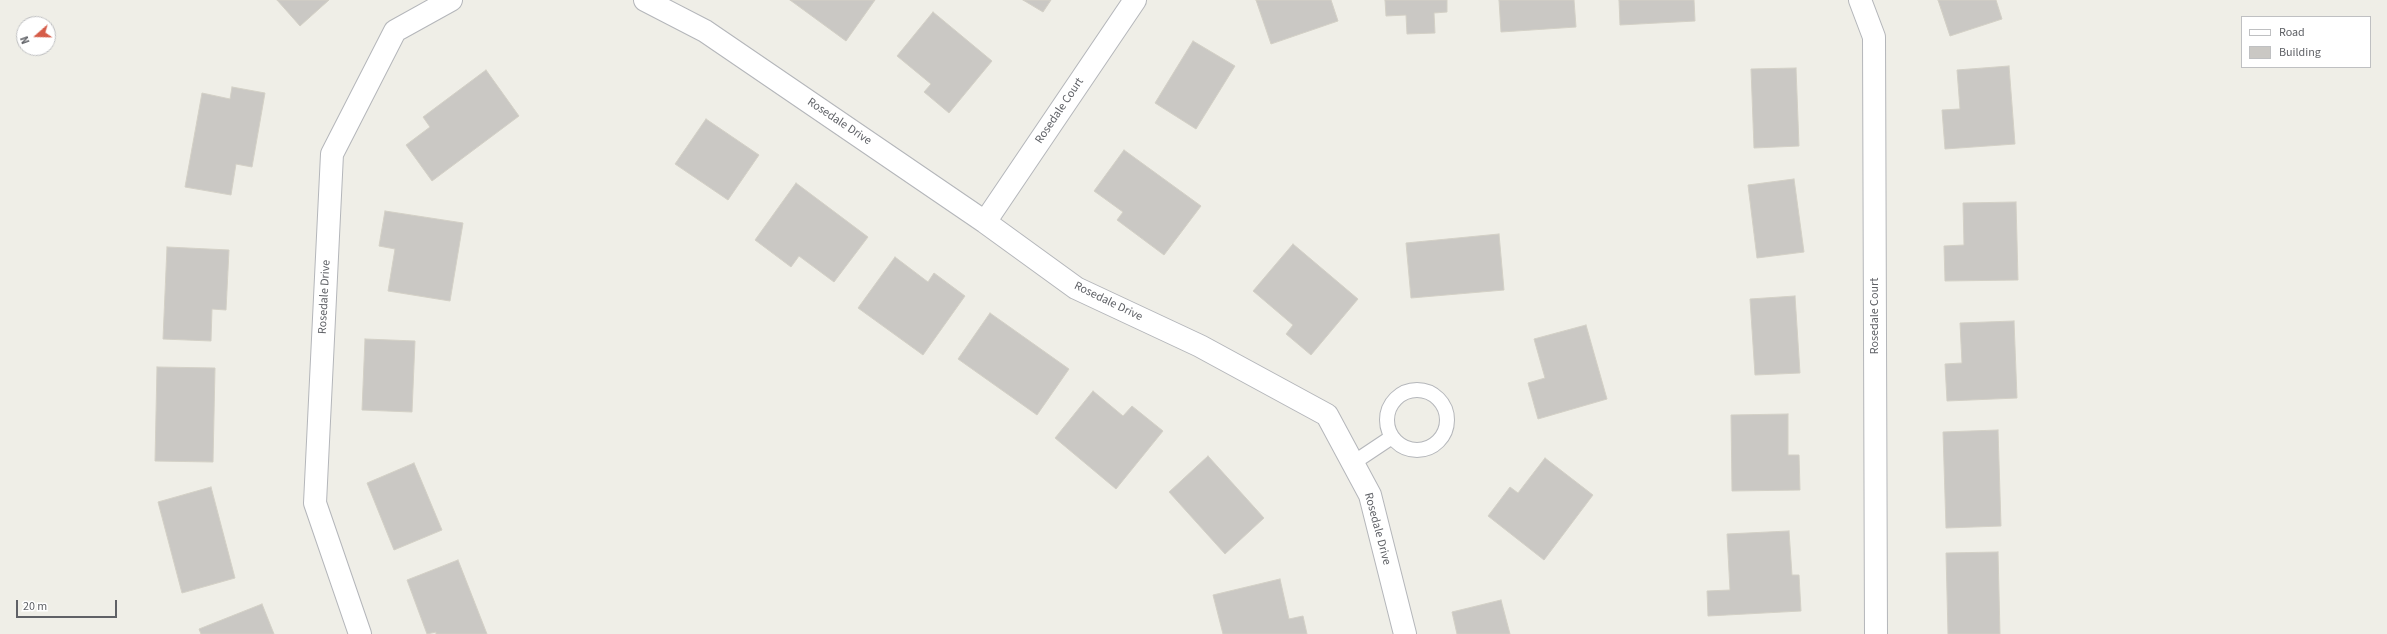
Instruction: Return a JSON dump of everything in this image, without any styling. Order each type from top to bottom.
[{"type":"street","name":"Rosedale Drive","points":[[360,634],[315,503],[332,154],[395,31],[451,0]]},
{"type":"street","name":"Rosedale Drive","points":[[645,0],[705,31],[986,222],[1076,288],[1200,346],[1327,415],[1370,495],[1405,634]]},
{"type":"street","name":"Rosedale Court","points":[[986,222],[1135,0]]},
{"type":"street","name":"Rosedale Court","points":[[1860,0],[1874,37],[1876,634]]},
{"type":"lane","points":[[1419,390],[1428,392],[1442,404],[1446,414],[1446,424],[1443,434],[1437,442],[1428,447],[1418,449],[1408,448],[1392,437],[1387,419],[1394,401],[1401,394],[1419,390]]},
{"type":"lane","points":[[1353,463],[1392,437]]},
{"type":"building","points":[[277,0],[329,0],[300,26]]},
{"type":"building","points":[[790,0],[875,0],[846,41]]},
{"type":"building","points":[[1023,0],[1051,0],[1043,12]]},
{"type":"building","points":[[1256,0],[1331,0],[1338,21],[1271,44]]},
{"type":"building","points":[[1385,0],[1447,0],[1447,12],[1434,13],[1435,33],[1407,34],[1406,15],[1386,16]]},
{"type":"building","points":[[1499,0],[1574,0],[1576,27],[1501,32]]},
{"type":"building","points":[[1619,0],[1694,0],[1695,21],[1620,25]]},
{"type":"building","points":[[1938,0],[1996,0],[2002,19],[1950,36]]},
{"type":"building","points":[[933,12],[992,61],[949,113],[924,92],[931,84],[897,56]]},
{"type":"building","points":[[1193,41],[1235,66],[1196,129],[1155,103]]},
{"type":"building","points":[[2009,66],[2015,144],[1945,149],[1942,110],[1960,109],[1957,70]]},
{"type":"building","points":[[1796,68],[1799,146],[1754,148],[1751,69]]},
{"type":"building","points":[[486,70],[519,116],[432,181],[406,145],[430,127],[423,117]]},
{"type":"building","points":[[232,87],[265,93],[252,167],[236,164],[231,195],[185,187],[202,93],[230,99]]},
{"type":"building","points":[[706,119],[759,155],[728,200],[675,164]]},
{"type":"building","points":[[1124,150],[1201,206],[1164,255],[1117,220],[1123,212],[1094,191]]},
{"type":"building","points":[[1794,179],[1804,252],[1757,258],[1748,185]]},
{"type":"building","points":[[796,183],[868,237],[834,282],[799,256],[791,267],[755,240]]},
{"type":"building","points":[[2016,202],[2018,280],[1945,281],[1944,246],[1964,245],[1963,203]]},
{"type":"building","points":[[385,211],[463,223],[450,301],[388,291],[395,249],[379,246]]},
{"type":"building","points":[[1499,234],[1504,290],[1411,298],[1406,243]]},
{"type":"building","points":[[1293,244],[1358,299],[1311,355],[1286,334],[1293,325],[1253,291]]},
{"type":"building","points":[[167,247],[229,250],[226,310],[212,309],[211,341],[163,339]]},
{"type":"building","points":[[895,257],[928,282],[934,273],[965,296],[923,355],[858,308]]},
{"type":"building","points":[[1795,296],[1800,373],[1755,375],[1750,299]]},
{"type":"building","points":[[990,313],[1069,369],[1037,415],[958,359]]},
{"type":"building","points":[[2014,321],[2017,398],[1947,401],[1945,364],[1962,363],[1960,323]]},
{"type":"building","points":[[1586,325],[1607,399],[1538,419],[1528,383],[1545,378],[1534,339]]},
{"type":"building","points":[[365,339],[415,341],[412,412],[362,410]]},
{"type":"building","points":[[157,367],[215,368],[213,462],[155,461]]},
{"type":"building","points":[[1093,391],[1123,416],[1132,406],[1163,431],[1116,489],[1055,438]]},
{"type":"building","points":[[1788,414],[1788,455],[1799,455],[1800,490],[1732,491],[1731,415]]},
{"type":"building","points":[[1998,430],[2001,526],[1946,528],[1943,432]]},
{"type":"building","points":[[1208,456],[1264,518],[1225,554],[1169,492]]},
{"type":"building","points":[[1545,458],[1593,495],[1544,560],[1488,516],[1510,487],[1518,493]]},
{"type":"building","points":[[414,463],[442,530],[394,550],[367,483]]},
{"type":"building","points":[[211,487],[235,578],[182,593],[158,502]]},
{"type":"building","points":[[1789,531],[1792,575],[1799,575],[1801,611],[1708,616],[1707,591],[1730,590],[1727,534]]},
{"type":"building","points":[[1998,552],[2000,634],[1948,634],[1946,553]]},
{"type":"building","points":[[458,560],[487,634],[436,634],[436,632],[427,634],[407,580]]},
{"type":"building","points":[[1280,579],[1289,619],[1303,616],[1307,634],[1223,634],[1213,595]]},
{"type":"building","points":[[1501,600],[1510,634],[1457,634],[1452,612]]},
{"type":"building","points":[[262,604],[274,634],[201,634],[199,629]]}]
